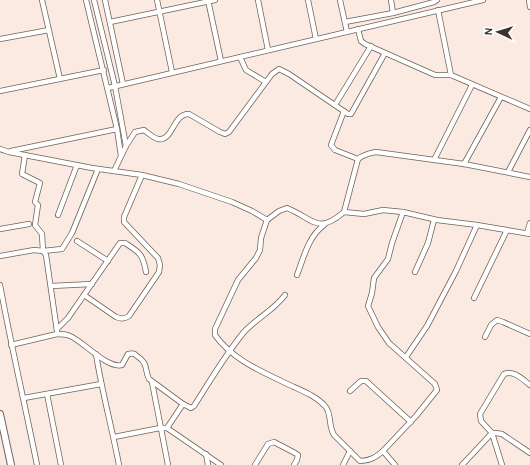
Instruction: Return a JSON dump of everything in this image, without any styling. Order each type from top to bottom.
[{"type":"street","points":[[42,0],[60,79]]},
{"type":"street","points":[[86,0],[104,70],[117,129],[121,156]]},
{"type":"street","points":[[94,0],[115,86],[126,146]]},
{"type":"street","points":[[105,0],[123,84]]},
{"type":"street","points":[[157,0],[172,72]]},
{"type":"street","points":[[110,22],[215,0]]},
{"type":"street","points":[[258,0],[268,50]]},
{"type":"street","points":[[308,0],[316,39]]},
{"type":"street","points":[[340,0],[346,32]]},
{"type":"street","points":[[391,0],[393,13]]},
{"type":"street","points":[[344,22],[393,13],[437,0]]},
{"type":"street","points":[[108,88],[483,0]]},
{"type":"street","points":[[528,0],[530,7]]},
{"type":"street","points":[[208,1],[221,61]]},
{"type":"street","points":[[438,10],[450,75]]},
{"type":"street","points":[[358,29],[362,41],[385,53],[435,75],[450,75],[530,109]]},
{"type":"street","points":[[0,39],[49,30]]},
{"type":"street","points":[[335,105],[371,46]]},
{"type":"street","points":[[114,171],[126,146],[136,132],[139,130],[144,130],[158,139],[163,138],[168,135],[180,116],[184,114],[188,114],[225,134],[229,132],[266,82],[276,70],[279,69],[283,70],[348,114],[351,114],[355,110],[385,53]]},
{"type":"street","points":[[240,57],[246,70],[266,82]]},
{"type":"street","points":[[0,91],[104,70]]},
{"type":"street","points":[[434,160],[472,85]]},
{"type":"street","points":[[464,164],[501,97]]},
{"type":"street","points":[[344,111],[331,145],[335,150],[358,159]]},
{"type":"street","points":[[9,152],[117,129]]},
{"type":"street","points":[[508,172],[530,130]]},
{"type":"street","points":[[0,149],[98,169],[142,175],[179,184],[232,202],[267,220]]},
{"type":"street","points":[[297,275],[312,236],[316,230],[344,212],[358,159],[362,156],[376,152],[464,164],[530,177]]},
{"type":"street","points":[[25,155],[22,174],[40,183],[35,202],[38,205],[35,225],[42,234],[43,251],[46,255],[57,332]]},
{"type":"street","points":[[58,215],[77,165]]},
{"type":"street","points":[[0,256],[34,250],[43,251],[62,249],[72,233],[98,169]]},
{"type":"street","points":[[84,295],[116,317],[125,319],[129,316],[159,272],[160,265],[158,258],[126,226],[124,222],[124,217],[142,175]]},
{"type":"street","points":[[325,224],[317,224],[287,208],[279,211],[267,220],[261,238],[260,250],[256,258],[238,280],[215,329],[215,335],[229,350],[264,373],[312,396],[325,406],[328,410],[330,430],[360,461],[366,461],[384,451],[411,422],[437,390],[437,386],[423,372],[389,343],[383,335],[368,306],[374,278],[388,259],[403,212]]},
{"type":"street","points":[[344,212],[364,214],[383,210],[403,212],[434,220],[477,225],[528,234],[530,223]]},
{"type":"street","points":[[415,272],[428,242],[434,220]]},
{"type":"street","points":[[0,229],[29,224]]},
{"type":"street","points":[[406,357],[427,326],[456,271],[477,225]]},
{"type":"street","points":[[474,298],[507,230]]},
{"type":"street","points":[[77,240],[108,261]]},
{"type":"street","points":[[57,332],[120,243],[125,243],[140,253],[144,261],[146,272]]},
{"type":"street","points":[[50,286],[92,284]]},
{"type":"street","points":[[0,285],[11,345],[24,398],[37,465]]},
{"type":"street","points":[[11,345],[57,332],[71,336],[96,354],[118,366],[124,363],[128,354],[135,354],[146,364],[147,376],[152,382],[191,408],[194,406],[229,350],[252,325],[277,305],[285,295]]},
{"type":"street","points":[[485,337],[491,325],[497,320],[530,334]]},
{"type":"street","points":[[96,354],[119,465]]},
{"type":"street","points":[[502,465],[492,433],[480,421],[480,414],[504,374],[509,372],[513,373],[530,385]]},
{"type":"street","points":[[350,391],[362,381],[366,381],[411,422]]},
{"type":"street","points":[[152,382],[168,465]]},
{"type":"street","points":[[24,398],[101,384]]},
{"type":"street","points":[[47,394],[61,465]]},
{"type":"street","points":[[167,428],[183,404]]},
{"type":"street","points":[[0,414],[11,465]]},
{"type":"street","points":[[114,437],[167,428],[221,465]]},
{"type":"street","points":[[462,465],[492,433],[496,432],[502,434],[530,453]]},
{"type":"street","points":[[255,465],[268,444],[274,442],[295,452],[298,455],[294,465]]},
{"type":"street","points":[[343,465],[350,451]]},
{"type":"street","points":[[384,451],[395,465]]},
{"type":"street","points":[[206,454],[208,465]]}]
